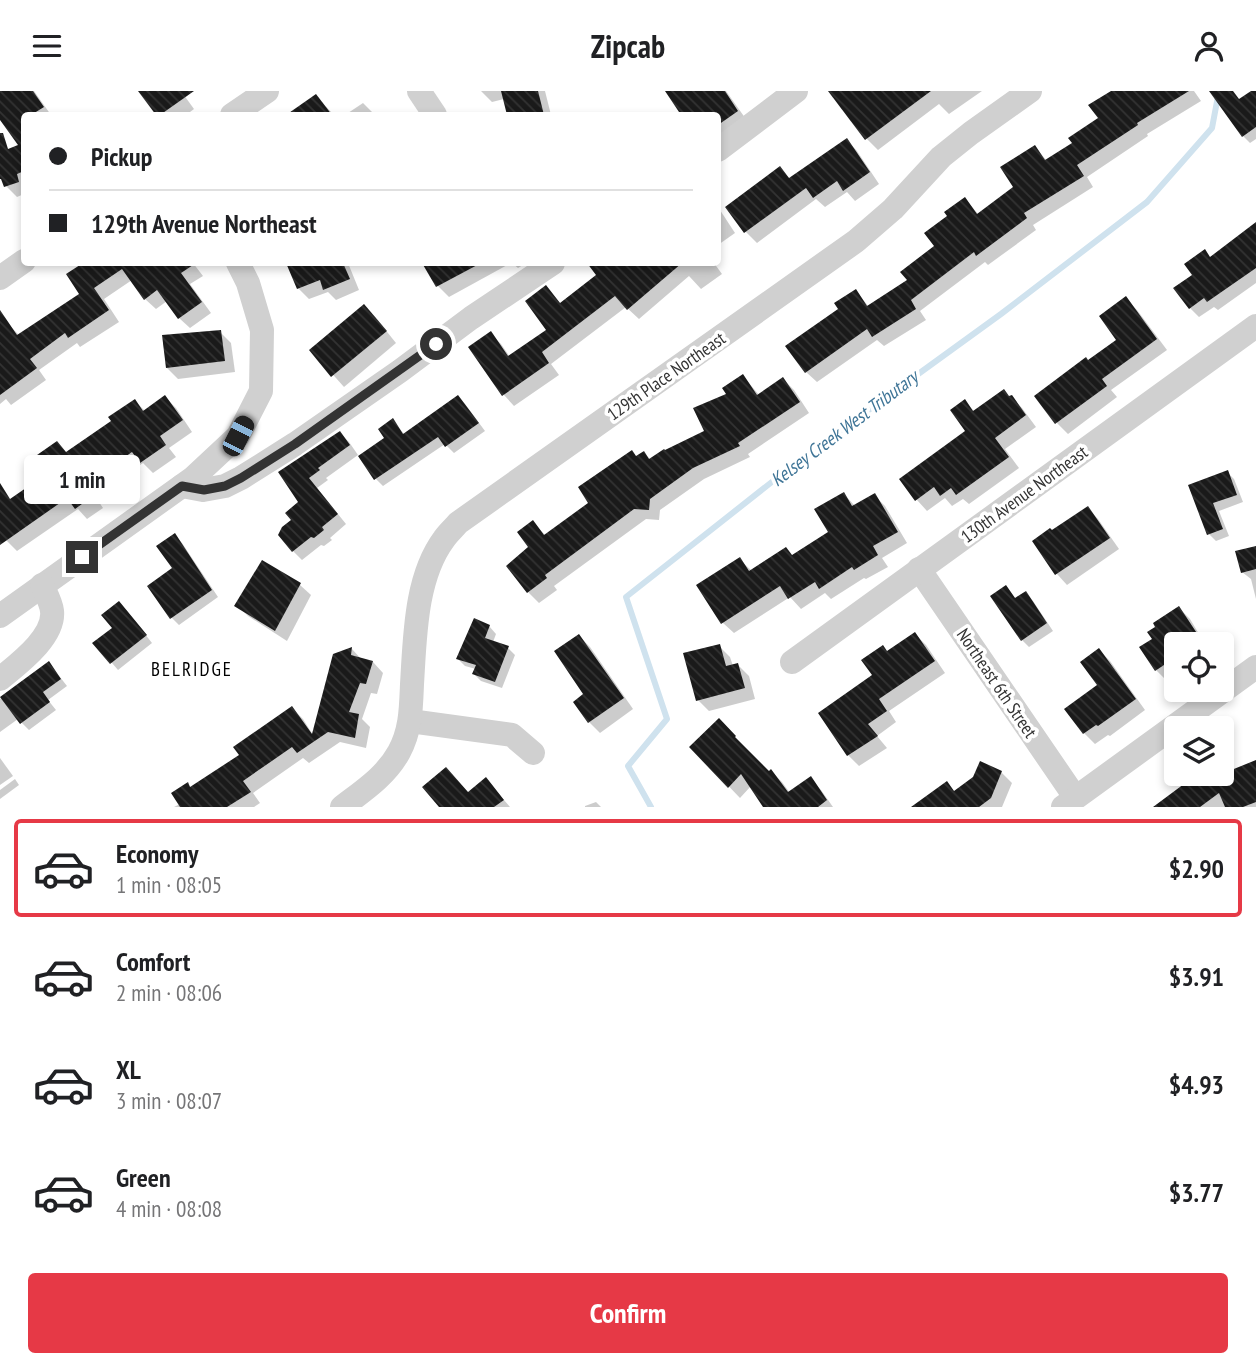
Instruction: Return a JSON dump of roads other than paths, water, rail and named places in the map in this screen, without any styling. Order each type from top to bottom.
[{"type":"street","points":[[236,112],[267,91]]},
{"type":"street","points":[[419,91],[433,112]]},
{"type":"street","points":[[721,147],[796,91]]},
{"type":"street","name":"129th Place Northeast","points":[[410,721],[416,624],[422,589],[443,540],[458,523],[856,241],[894,209],[941,157],[1030,91]]},
{"type":"street","points":[[0,278],[21,263]]},
{"type":"street","points":[[0,616],[193,478],[238,436],[261,391],[261,330],[248,283],[240,266]]},
{"type":"street","points":[[182,486],[204,490],[225,486],[241,478],[295,444],[549,266]]},
{"type":"street","name":"130th Avenue Northeast","points":[[792,662],[1256,326]]},
{"type":"street","name":"Northeast 6th Street","points":[[919,569],[1069,802]]},
{"type":"street","points":[[0,679],[50,628],[52,614],[42,586]]},
{"type":"street","points":[[1069,802],[1256,667]]},
{"type":"street","points":[[342,807],[372,785],[388,769],[406,738],[410,721],[512,735],[533,753]]},
{"type":"waterway","name":"Kelsey Creek West Tributary","points":[[651,807],[628,766],[667,719],[626,597],[801,459],[1001,314],[1147,202],[1212,128],[1219,91]]},
{"type":"district","name":"BELRIDGE","points":[[192,669]]}]
